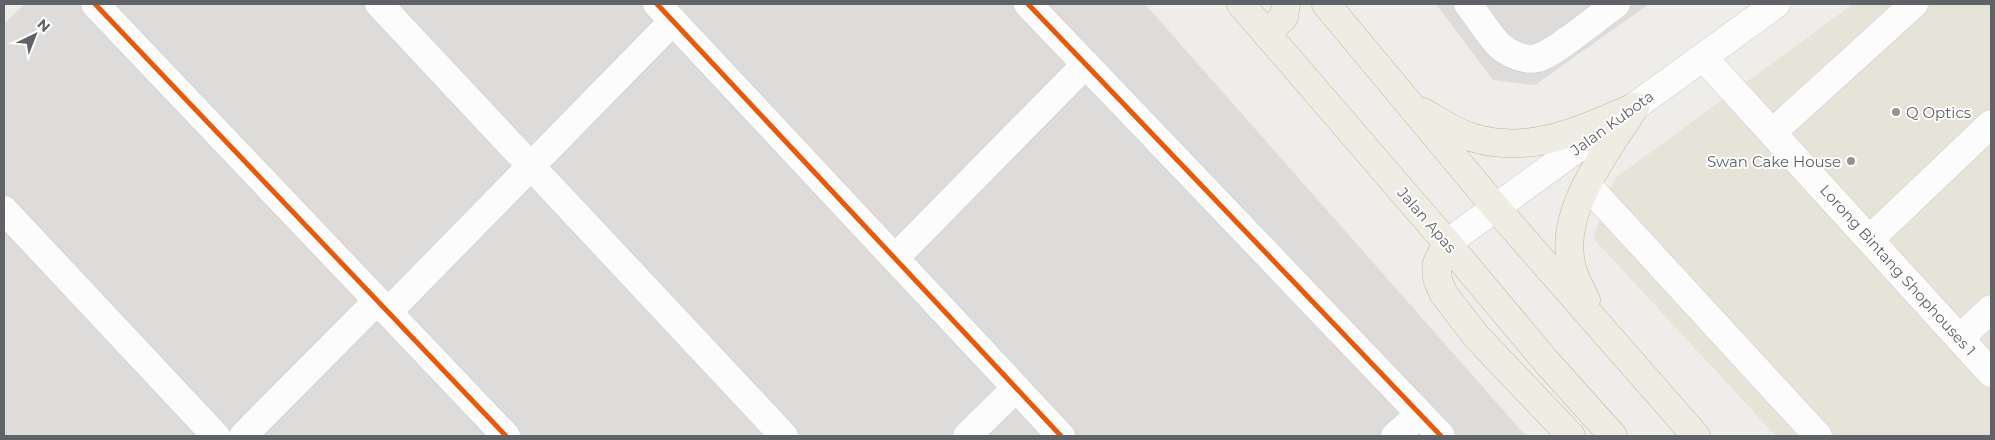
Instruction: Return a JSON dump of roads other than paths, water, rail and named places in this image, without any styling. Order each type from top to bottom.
[{"type":"highway","name":"Jalan Apas","points":[[1241,4],[1447,243],[1544,360],[1613,436]]},
{"type":"highway","points":[[1266,33],[1284,17],[1286,4]]},
{"type":"highway","points":[[1331,5],[1406,102],[1496,208],[1696,436]]},
{"type":"highway","points":[[1406,102],[1472,138],[1500,144],[1524,144],[1570,135],[1635,106]]},
{"type":"highway","points":[[1595,322],[1575,276],[1570,256],[1571,225],[1574,211],[1587,185],[1635,106]]},
{"type":"highway","points":[[1447,243],[1437,262],[1437,278],[1443,293],[1476,336],[1571,436]]},
{"type":"street","points":[[94,4],[506,436]]},
{"type":"street","points":[[379,4],[784,436]]},
{"type":"street","points":[[1028,4],[1441,436]]},
{"type":"street","points":[[1468,4],[1499,45],[1511,53],[1524,58],[1536,58],[1549,53],[1616,4]]},
{"type":"street","name":"Jalan Kubota","points":[[1447,243],[1776,4]]},
{"type":"street","points":[[1773,132],[1914,4]]},
{"type":"street","points":[[243,436],[531,166],[665,12],[1061,436]]},
{"type":"street","name":"Lorong Bintang Shophouses 1","points":[[1703,57],[1991,373]]},
{"type":"street","points":[[895,258],[1086,64]]},
{"type":"street","points":[[1870,239],[1991,124]]},
{"type":"street","points":[[1587,185],[1818,436]]},
{"type":"street","points":[[4,210],[211,435]]},
{"type":"street","points":[[1960,338],[1991,310]]},
{"type":"street","points":[[967,436],[1016,388]]},
{"type":"street","points":[[1395,436],[1420,414]]},
{"type":"place","name":"Q Optics","points":[[1896,112]]},
{"type":"place","name":"Swan Cake House","points":[[1851,161]]}]
